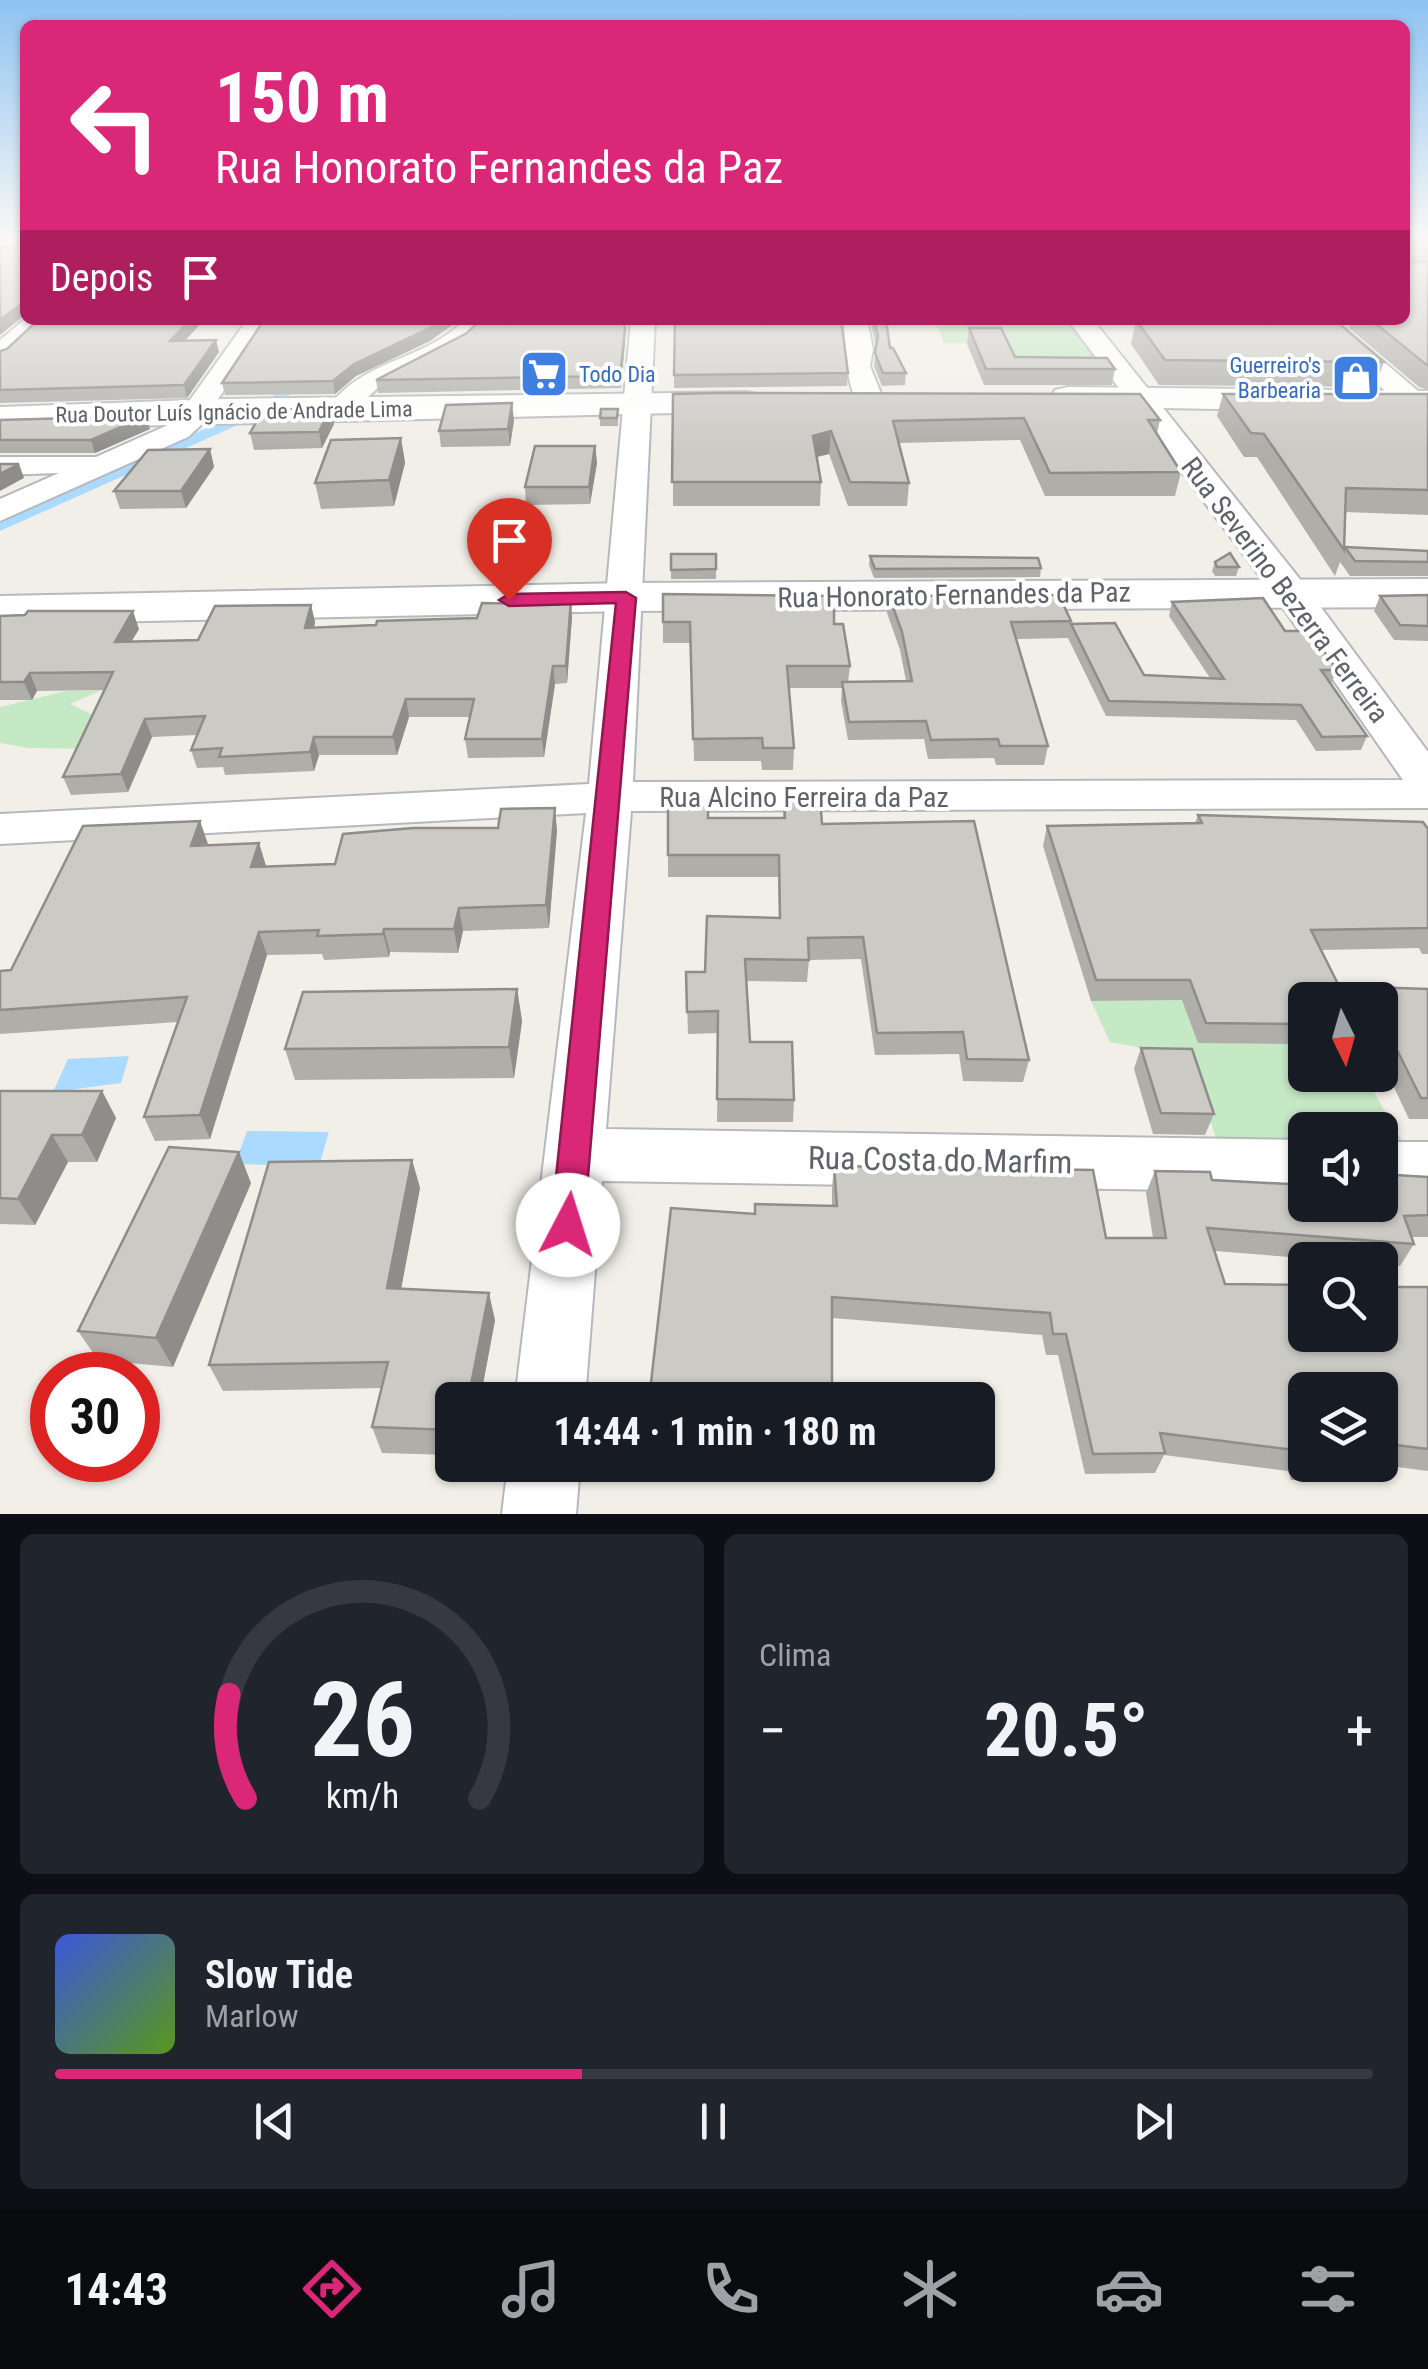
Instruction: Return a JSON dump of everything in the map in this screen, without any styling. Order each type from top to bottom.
[{"type":"main road","points":[[1024,399],[1421,402]]},
{"type":"main road","points":[[831,402],[908,401]]},
{"type":"main road","name":"Rua Doutor Luís Ignácio de Andrade Lima","points":[[0,418],[774,402]]},
{"type":"main road","name":"Rua Honorato Fernandes da Paz","points":[[0,610],[626,598],[1428,592]]},
{"type":"street","points":[[0,353],[32,325]]},
{"type":"street","points":[[0,511],[178,431],[209,411],[256,325]]},
{"type":"street","points":[[341,409],[370,380],[407,359],[459,339],[472,325]]},
{"type":"street","points":[[552,1382],[610,798],[643,325]]},
{"type":"street","points":[[856,325],[860,349],[857,366],[870,401]]},
{"type":"street","name":"Rua Severino Bezerra Ferreira","points":[[1084,325],[1290,591],[1428,784]]},
{"type":"street","points":[[1325,325],[1421,402]]},
{"type":"street","points":[[0,466],[111,462]]},
{"type":"street","name":"Rua Alcino Ferreira da Paz","points":[[5,839],[610,798],[1428,794]]},
{"type":"street","name":"Rua Costa do Marfim","points":[[574,1155],[1288,1166]]},
{"type":"street","points":[[1398,1168],[1428,1169]]},
{"type":"street","points":[[539,1514],[542,1482]]},
{"type":"green space","points":[[937,325],[1076,325],[1105,372],[1026,372],[998,344],[944,343]]},
{"type":"green space","points":[[102,690],[70,704],[121,728],[99,749],[29,748],[0,743],[0,707],[66,691]]},
{"type":"green space","points":[[1261,979],[1288,1027],[1288,1092],[1374,1092],[1385,1112],[1288,1112],[1288,1147],[1218,1145],[1190,1057],[1110,1042],[1091,1001],[1165,1000]]},
{"type":"green space","points":[[1398,1134],[1408,1151],[1398,1151]]},
{"type":"water","points":[[316,354],[301,383],[278,407],[0,531],[0,521],[269,400]]},
{"type":"water","points":[[129,1056],[121,1083],[53,1092],[68,1059]]},
{"type":"water","points":[[247,1131],[329,1132],[319,1166],[235,1164]]},
{"type":"building","points":[[0,310],[14,310],[0,320]]},
{"type":"building","points":[[1410,310],[1428,310],[1428,366],[1377,325],[1410,325]]},
{"type":"building","points":[[33,325],[185,325],[170,341],[216,340],[184,385],[0,390],[0,351]]},
{"type":"building","points":[[261,325],[434,325],[354,364],[333,381],[222,383]]},
{"type":"building","points":[[475,325],[624,325],[620,376],[376,380],[467,333]]},
{"type":"building","points":[[675,325],[842,325],[848,373],[674,375]]},
{"type":"building","points":[[875,325],[887,325],[890,348],[906,373],[883,373],[875,353]]},
{"type":"building","points":[[1140,325],[1341,325],[1384,362],[1165,360]]},
{"type":"building","points":[[969,328],[1001,328],[1015,357],[1107,358],[1115,369],[986,369]]},
{"type":"building","points":[[673,394],[1140,394],[1160,420],[1148,420],[1181,472],[1050,473],[1024,418],[893,421],[909,483],[850,482],[831,431],[813,436],[821,482],[672,482]]},
{"type":"building","points":[[1223,394],[1428,394],[1428,490],[1346,488],[1344,550],[1264,434],[1251,433]]},
{"type":"building","points":[[512,403],[508,429],[439,431],[446,405]]},
{"type":"building","points":[[330,408],[319,432],[250,433],[263,410]]},
{"type":"building","points":[[601,409],[618,409],[617,418],[600,418]]},
{"type":"building","points":[[146,416],[91,440],[0,440],[0,420]]},
{"type":"building","points":[[401,438],[389,480],[315,483],[331,440]]},
{"type":"building","points":[[535,446],[595,446],[589,487],[525,487]]},
{"type":"building","points":[[210,449],[181,491],[114,491],[148,450]]},
{"type":"building","points":[[0,464],[19,464],[0,474]]},
{"type":"building","points":[[1345,547],[1428,551],[1428,562],[1355,561]]},
{"type":"building","points":[[1230,553],[1239,567],[1217,567],[1215,562]]},
{"type":"building","points":[[671,554],[716,554],[716,569],[671,570]]},
{"type":"building","points":[[870,556],[1038,558],[1041,568],[875,569]]},
{"type":"building","points":[[663,594],[834,596],[834,624],[843,624],[850,666],[787,666],[794,748],[763,748],[762,738],[693,739],[690,622],[663,622]]},
{"type":"building","points":[[1059,595],[1071,621],[1011,622],[1048,746],[1000,746],[998,739],[931,740],[926,721],[849,722],[842,682],[912,681],[902,632],[889,596]]},
{"type":"building","points":[[1428,595],[1428,626],[1400,625],[1380,596]]},
{"type":"building","points":[[1263,598],[1285,631],[1310,631],[1337,670],[1321,670],[1367,736],[1322,737],[1301,705],[1109,701],[1071,624],[1115,623],[1144,675],[1224,679],[1172,602]]},
{"type":"building","points":[[571,600],[566,666],[553,666],[542,739],[465,739],[474,699],[406,699],[393,737],[314,737],[310,752],[219,757],[222,748],[191,750],[205,716],[145,719],[121,774],[63,777],[113,672],[30,673],[24,682],[0,682],[0,616],[25,615],[28,611],[133,611],[115,642],[198,640],[215,606],[311,605],[305,628],[477,618],[482,603]]},
{"type":"building","points":[[784,796],[820,796],[822,824],[974,821],[1029,1060],[967,1059],[963,1032],[877,1033],[863,937],[808,938],[809,960],[745,959],[750,1042],[792,1042],[794,1100],[717,1099],[718,1011],[687,1012],[686,972],[705,972],[707,916],[780,918],[779,855],[668,855],[668,808],[708,807],[708,818],[785,818]]},
{"type":"building","points":[[555,808],[546,905],[459,908],[454,929],[384,929],[383,934],[317,936],[319,930],[259,932],[200,1115],[144,1117],[187,997],[0,1010],[0,971],[11,970],[83,826],[200,821],[191,846],[259,843],[251,867],[335,864],[343,834],[413,828],[498,828],[501,809]]},
{"type":"building","points":[[1198,815],[1423,822],[1428,829],[1428,928],[1311,930],[1337,982],[1288,982],[1288,1024],[1206,1023],[1190,980],[1096,980],[1047,826],[1202,823]]},
{"type":"building","points":[[1398,988],[1428,989],[1428,1098],[1421,1098],[1398,1052]]},
{"type":"building","points":[[517,989],[509,1047],[285,1049],[303,992]]},
{"type":"building","points":[[1141,1048],[1192,1049],[1214,1114],[1161,1113]]},
{"type":"building","points":[[0,1091],[102,1091],[82,1135],[52,1135],[18,1199],[0,1198]]},
{"type":"building","points":[[169,1147],[239,1152],[156,1338],[78,1331]]},
{"type":"building","points":[[412,1160],[387,1288],[489,1293],[472,1382],[435,1382],[435,1429],[372,1427],[388,1362],[209,1365],[269,1162]]},
{"type":"building","points":[[834,1166],[1093,1170],[1106,1238],[1166,1238],[1155,1171],[1210,1172],[1212,1180],[1288,1184],[1288,1222],[1398,1222],[1398,1175],[1428,1177],[1428,1215],[1404,1216],[1414,1244],[1207,1228],[1225,1284],[1288,1285],[1288,1352],[1398,1352],[1398,1287],[1428,1287],[1428,1449],[1398,1445],[1398,1372],[1288,1372],[1288,1449],[1160,1433],[1165,1453],[1093,1454],[1066,1334],[1053,1334],[1050,1313],[832,1297],[832,1382],[651,1382],[671,1208],[755,1214],[755,1204],[837,1206]]},
{"type":"place","name":"Todo Dia","points":[[544,374]]},
{"type":"place","name":"Guerreiro's Barbearia","points":[[1356,378]]},
{"type":"route","points":[[509,600],[626,598],[568,1225]]}]
